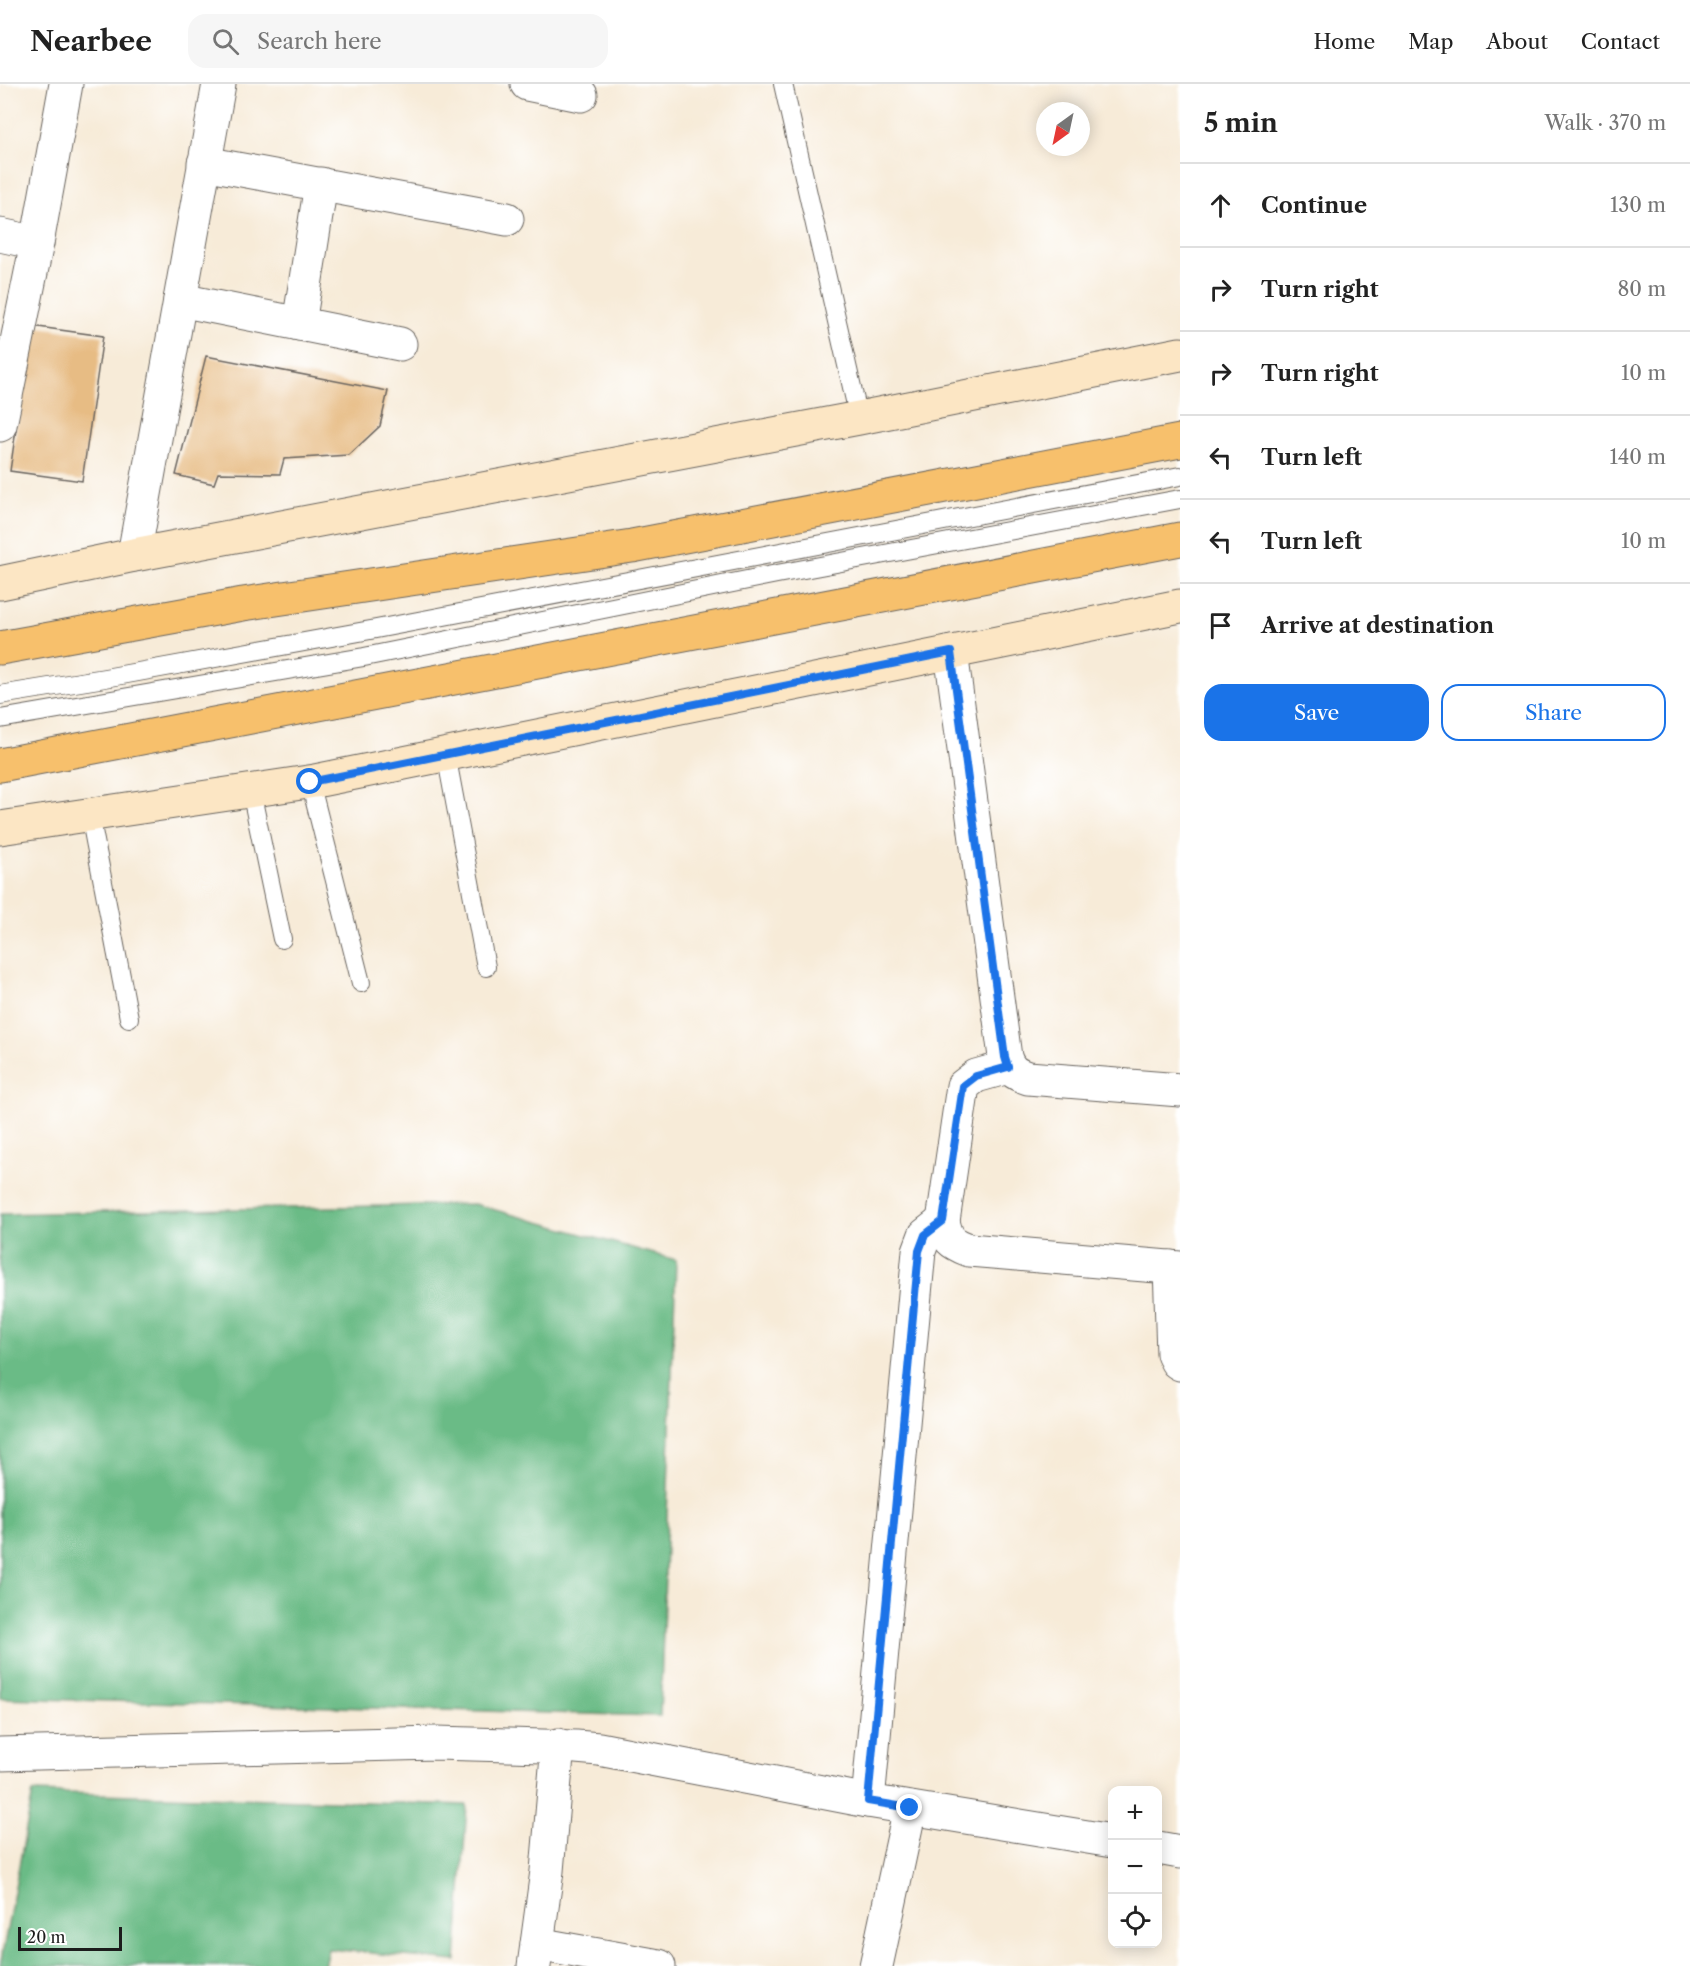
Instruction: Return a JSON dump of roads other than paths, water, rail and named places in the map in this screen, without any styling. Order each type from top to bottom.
[{"type":"main road","points":[[0,648],[243,604],[632,546],[1180,441]]},
{"type":"main road","points":[[0,765],[824,604],[1180,539]]},
{"type":"street","points":[[0,425],[66,84]]},
{"type":"street","points":[[134,555],[219,84]]},
{"type":"street","points":[[527,84],[581,95]]},
{"type":"street","points":[[204,163],[507,219]]},
{"type":"street","points":[[299,324],[321,184]]},
{"type":"street","points":[[0,235],[37,243]]},
{"type":"street","points":[[180,300],[400,344]]},
{"type":"street","points":[[0,584],[134,555],[859,418],[1180,354]]},
{"type":"street","points":[[0,828],[310,782],[1180,606]]},
{"type":"street","points":[[951,652],[1008,1067],[1016,1074],[1028,1078],[1180,1090]]},
{"type":"street","points":[[1008,1067],[976,1076],[963,1086],[943,1221],[946,1235],[955,1245],[969,1250],[1175,1268],[1173,1354],[1180,1364]]},
{"type":"street","points":[[868,1801],[919,1251],[925,1235],[943,1221]]},
{"type":"street","points":[[0,1754],[436,1743],[558,1745],[599,1749],[868,1801],[1108,1840]]},
{"type":"street","points":[[558,1745],[547,1871],[535,1955],[659,1966]]},
{"type":"street","points":[[876,1966],[910,1808]]},
{"type":"street","points":[[1162,1849],[1180,1852]]},
{"type":"lane","points":[[783,84],[859,418]]},
{"type":"lane","points":[[0,695],[376,629],[1180,476]]},
{"type":"lane","points":[[0,719],[364,657],[777,574],[1180,499]]},
{"type":"lane","points":[[446,754],[486,967]]},
{"type":"lane","points":[[310,782],[361,983]]},
{"type":"lane","points":[[251,790],[282,939]]},
{"type":"lane","points":[[90,815],[129,1017]]}]
